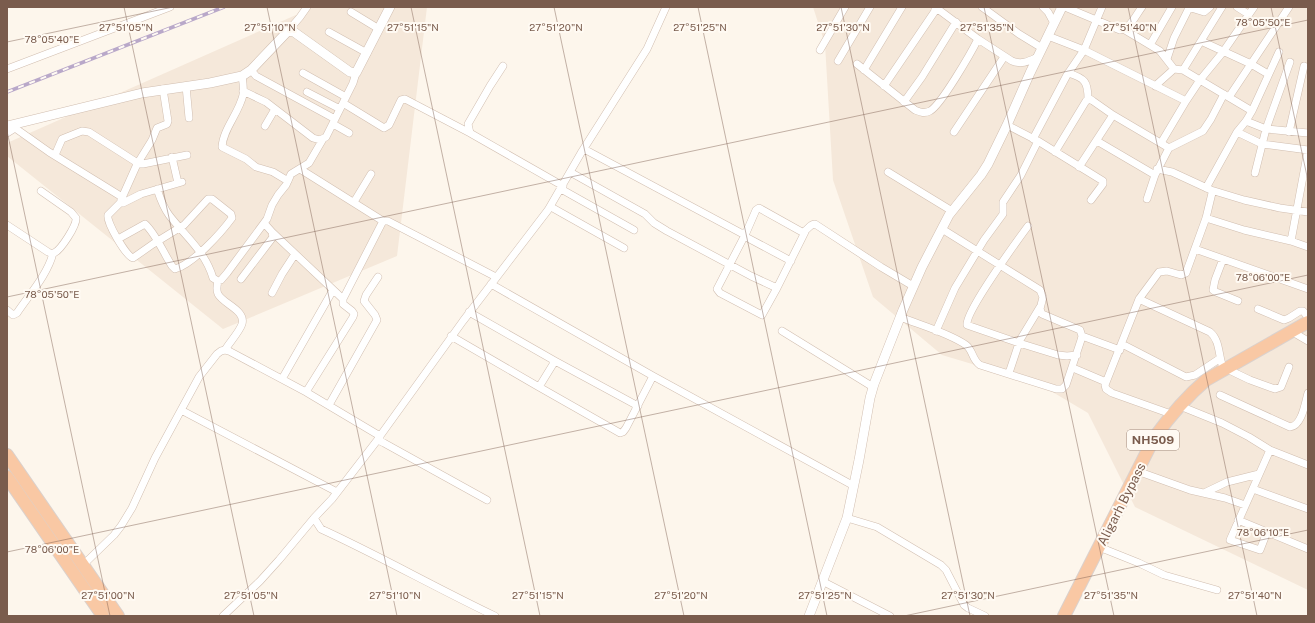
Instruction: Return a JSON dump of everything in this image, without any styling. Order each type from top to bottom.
[{"type":"highway","name":"Aligarh Bypass","points":[[1064,616],[1154,438],[1175,410],[1223,365],[1291,331],[1307,317]]},
{"type":"highway","points":[[7,455],[118,616]]},
{"type":"highway","points":[[7,477],[103,616]]},
{"type":"street","points":[[7,68],[170,7]]},
{"type":"street","points":[[10,128],[117,99],[163,89],[242,76],[251,70],[288,31],[307,7]]},
{"type":"street","points":[[218,281],[221,280],[227,273],[264,223],[275,199],[293,173],[309,163],[323,139],[326,137],[356,73],[390,7]]},
{"type":"street","points":[[222,616],[260,581],[337,492],[379,437],[451,336],[551,207],[570,172],[647,49],[666,7]]},
{"type":"street","points":[[820,50],[845,7]]},
{"type":"street","points":[[838,61],[870,7]]},
{"type":"street","points":[[864,70],[902,7]]},
{"type":"street","points":[[982,7],[1042,48]]},
{"type":"street","points":[[1044,7],[1054,23]]},
{"type":"street","points":[[809,616],[847,518],[860,460],[865,424],[874,387],[900,317],[913,286],[952,211],[988,164],[1042,48],[1063,7],[1120,30],[1125,30],[1160,51],[1174,69],[1182,70],[1252,111]]},
{"type":"street","points":[[936,331],[955,288],[1003,214],[1003,202],[1017,181],[1035,140],[1068,73],[1084,50],[1102,7]]},
{"type":"street","points":[[1125,30],[1142,7]]},
{"type":"street","points":[[1150,46],[1172,7]]},
{"type":"street","points":[[1167,59],[1174,38],[1188,7],[1204,12],[1210,7]]},
{"type":"street","points":[[1182,70],[1222,7]]},
{"type":"street","points":[[1237,7],[1248,14]]},
{"type":"street","points":[[1161,143],[1200,80],[1223,52],[1254,7]]},
{"type":"street","points":[[1146,199],[1156,172],[1169,148],[1203,131],[1226,96],[1284,17],[1289,7]]},
{"type":"street","points":[[884,86],[936,8],[978,39],[1012,61],[1020,63],[1038,57]]},
{"type":"street","points":[[351,12],[379,28]]},
{"type":"street","points":[[904,102],[922,77],[956,22]]},
{"type":"street","points":[[288,31],[294,32],[350,72],[356,73]]},
{"type":"street","points":[[329,32],[367,53]]},
{"type":"street","points":[[1048,36],[1084,50],[1186,101]]},
{"type":"street","points":[[857,64],[915,110],[926,113],[941,99],[978,39]]},
{"type":"street","points":[[1201,41],[1268,74]]},
{"type":"street","points":[[1208,189],[1237,132],[1252,111],[1279,52]]},
{"type":"street","points":[[954,132],[1004,57]]},
{"type":"street","points":[[1255,172],[1266,129],[1290,62]]},
{"type":"street","points":[[470,133],[468,124],[502,66]]},
{"type":"street","points":[[1289,132],[1304,66]]},
{"type":"street","points":[[1155,86],[1174,69]]},
{"type":"street","points":[[251,70],[256,76],[334,122],[349,133]]},
{"type":"street","points":[[303,73],[343,103],[384,128],[389,124],[399,102],[405,99],[470,133],[634,230]]},
{"type":"street","points":[[1055,152],[1088,99],[1087,85],[1085,81],[1080,77],[1068,73]]},
{"type":"street","points":[[242,76],[242,98],[222,147],[246,159],[256,167],[273,172],[288,181]]},
{"type":"street","points":[[186,86],[189,118]]},
{"type":"street","points":[[118,239],[145,224],[157,241],[172,266],[175,269],[201,253],[232,217],[231,214],[214,200],[209,198],[185,225],[157,241],[132,258],[118,239],[107,217],[121,200],[138,163],[152,140],[157,128],[167,124],[168,121],[163,89]]},
{"type":"street","points":[[243,91],[266,102],[313,138],[323,139]]},
{"type":"street","points":[[307,92],[343,103]]},
{"type":"street","points":[[1088,99],[1169,148]]},
{"type":"street","points":[[265,126],[275,109]]},
{"type":"street","points":[[1079,167],[1113,115]]},
{"type":"street","points":[[1246,121],[1266,129],[1308,133]]},
{"type":"street","points":[[1007,125],[1101,179],[1103,182],[1091,200]]},
{"type":"street","points":[[10,128],[55,155],[125,202],[141,194],[180,182],[172,158]]},
{"type":"street","points":[[55,155],[62,139],[84,130],[138,163],[187,155]]},
{"type":"street","points":[[1237,132],[1262,144],[1308,150],[1291,241]]},
{"type":"street","points":[[1097,141],[1156,172],[1172,172],[1208,189],[1244,200],[1280,208],[1308,212]]},
{"type":"street","points":[[584,149],[791,261]]},
{"type":"street","points":[[300,169],[383,221],[388,221],[494,281],[653,376],[854,486]]},
{"type":"street","points":[[570,172],[645,214],[659,226],[777,288]]},
{"type":"street","points":[[888,172],[952,211]]},
{"type":"street","points":[[354,202],[371,174]]},
{"type":"street","points":[[157,189],[160,200],[168,213],[201,253],[213,278],[218,281]]},
{"type":"street","points":[[1208,189],[1212,193],[1206,218],[1186,273],[1184,275],[1167,270],[1159,272],[1139,298],[1106,382],[1106,389],[1112,393],[1222,423],[1270,450],[1308,465]]},
{"type":"street","points":[[7,310],[13,315],[17,313],[42,276],[54,253],[59,249],[75,225],[76,218],[72,212],[41,191]]},
{"type":"street","points":[[551,207],[624,248]]},
{"type":"street","points":[[805,232],[800,232],[759,208],[756,210],[718,287],[718,292],[759,315],[763,315],[805,232],[811,225],[815,224],[874,263],[913,286]]},
{"type":"street","points":[[1206,218],[1308,247]]},
{"type":"street","points":[[306,392],[353,317],[354,314],[352,311],[343,304],[343,299],[383,221]]},
{"type":"street","points":[[264,223],[343,299]]},
{"type":"street","points":[[7,225],[48,252],[54,253]]},
{"type":"street","points":[[1028,226],[975,305],[967,323],[970,327],[1058,355],[1077,355]]},
{"type":"street","points":[[942,229],[1040,290],[1043,297],[1040,307],[1032,318],[1019,343],[1009,373]]},
{"type":"street","points":[[241,279],[273,237],[272,232]]},
{"type":"street","points":[[1195,249],[1308,289]]},
{"type":"street","points":[[272,293],[283,272],[296,254]]},
{"type":"street","points":[[1223,259],[1215,280],[1214,290],[1238,301]]},
{"type":"street","points":[[329,405],[377,320],[375,315],[364,302],[366,295],[378,277]]},
{"type":"street","points":[[83,565],[114,535],[121,526],[181,410],[202,374],[217,354],[225,350],[241,326],[242,319],[239,313],[218,294],[218,281]]},
{"type":"street","points":[[282,379],[333,290]]},
{"type":"street","points":[[1139,298],[1210,332],[1217,342],[1223,365],[1250,380],[1275,389],[1281,386],[1289,367]]},
{"type":"street","points":[[900,317],[966,345],[970,348],[977,363],[1056,389],[1062,389],[1066,385],[1073,368],[1082,336],[1078,328],[1042,314],[1040,307]]},
{"type":"street","points":[[1258,309],[1284,320],[1300,311],[1307,317]]},
{"type":"street","points":[[470,312],[555,361],[638,406]]},
{"type":"street","points":[[782,331],[874,387]]},
{"type":"street","points":[[1291,331],[1308,341]]},
{"type":"street","points":[[451,336],[539,388],[620,433],[626,428],[653,376]]},
{"type":"street","points":[[1082,336],[1121,347],[1186,377],[1223,365]]},
{"type":"street","points":[[225,350],[329,405],[379,437],[380,441],[384,444],[487,500]]},
{"type":"street","points":[[539,388],[555,361]]},
{"type":"street","points":[[1073,368],[1106,382]]},
{"type":"street","points":[[1220,395],[1290,427],[1296,425],[1299,420],[1308,393]]},
{"type":"street","points":[[181,410],[337,492]]},
{"type":"street","points":[[1267,532],[1260,550],[1230,540],[1270,450]]},
{"type":"street","points":[[1137,471],[1194,491],[1225,498],[1245,505]]},
{"type":"street","points":[[1204,493],[1228,482],[1259,474]]},
{"type":"street","points":[[1252,489],[1308,509]]},
{"type":"street","points":[[314,518],[321,529],[392,563],[495,616]]},
{"type":"street","points":[[847,518],[877,527],[941,565],[946,570],[964,605],[985,616]]},
{"type":"street","points":[[1238,520],[1308,549]]},
{"type":"street","points":[[1099,547],[1170,577],[1217,590]]},
{"type":"street","points":[[822,581],[890,616]]},
{"type":"shaded area","points":[[314,7],[427,7],[397,256],[223,329],[7,156],[7,143]]},
{"type":"shaded area","points":[[813,7],[1308,7],[1308,590],[1135,507],[1088,413],[1039,384],[942,355],[873,297],[833,180],[825,44]]},
{"type":"railway","points":[[7,92],[224,7]]}]
